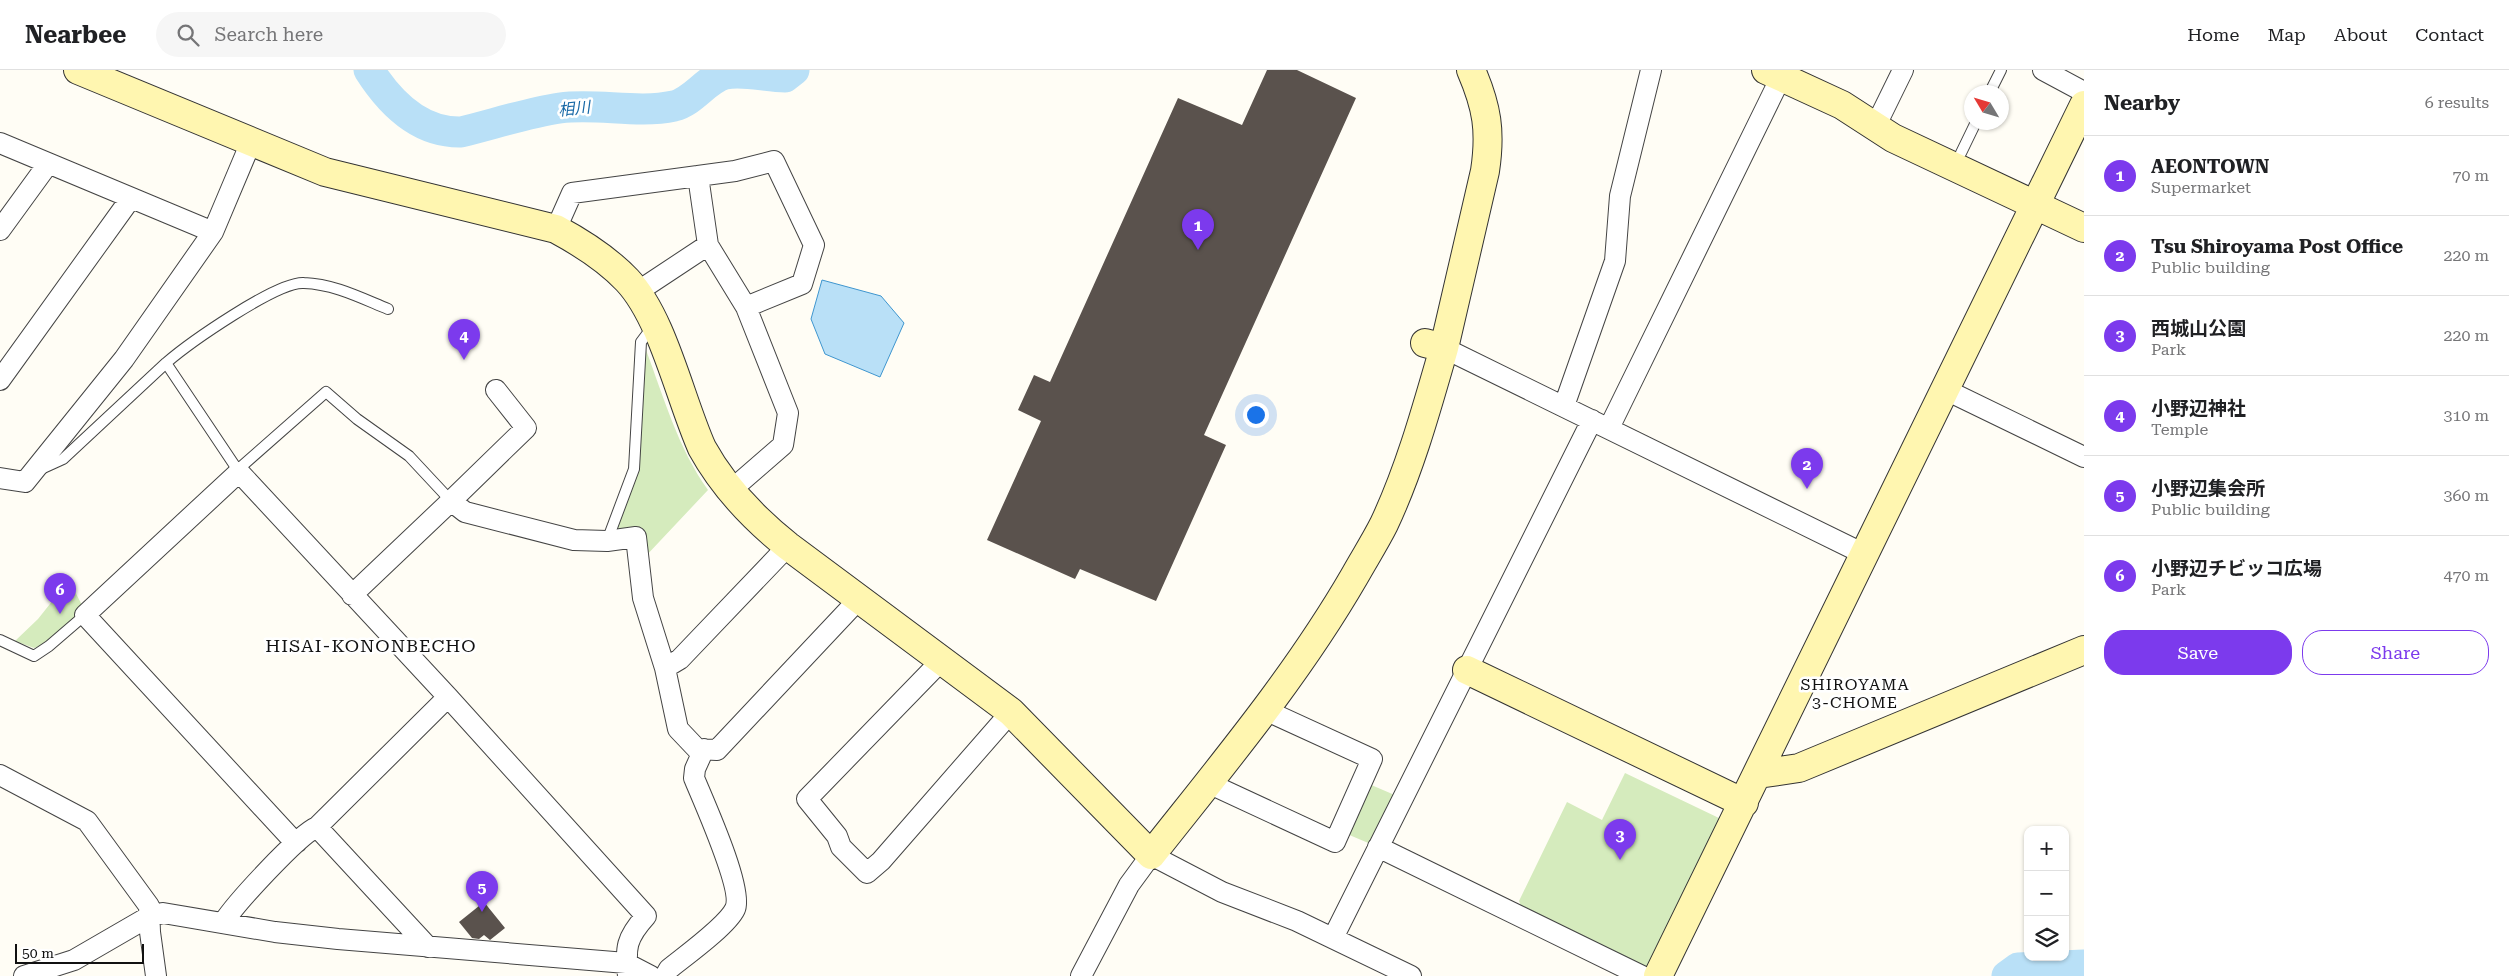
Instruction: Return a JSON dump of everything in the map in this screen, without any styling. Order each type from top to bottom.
[{"type":"street","points":[[78,70],[250,142],[334,174],[556,229],[580,241],[598,254],[628,281],[637,292],[654,325],[702,448],[730,491],[756,521],[1011,712],[1151,855],[1222,892],[1297,921],[1411,976]]},
{"type":"street","points":[[1081,976],[1129,885],[1308,652],[1384,525],[1398,490],[1434,346],[1450,329],[1486,171],[1489,143],[1487,117],[1471,70]]},
{"type":"street","points":[[1564,406],[1615,260],[1620,196],[1651,70]]},
{"type":"street","points":[[1876,126],[1903,70]]},
{"type":"street","points":[[2043,70],[2084,92]]},
{"type":"street","points":[[1333,938],[1467,670],[1600,424],[1774,74],[1842,105],[1894,138],[2084,228]]},
{"type":"street","points":[[1658,976],[2084,106]]},
{"type":"street","points":[[0,478],[25,482],[124,359],[214,232],[250,142]]},
{"type":"street","points":[[0,143],[214,232]]},
{"type":"street","points":[[556,229],[572,193],[735,171],[774,161],[814,245],[802,284],[746,307]]},
{"type":"street","points":[[0,230],[48,164]]},
{"type":"street","points":[[698,176],[708,246],[746,307],[788,413],[783,445],[730,491]]},
{"type":"street","points":[[0,380],[131,198]]},
{"type":"street","points":[[637,292],[708,246]]},
{"type":"street","points":[[1434,346],[1564,406],[1864,554]]},
{"type":"street","points":[[352,595],[526,428],[496,390]]},
{"type":"street","points":[[1946,390],[2084,457]]},
{"type":"street","points":[[297,842],[290,837],[85,615],[239,472],[448,697],[646,916],[639,924],[625,950],[627,969]]},
{"type":"street","points":[[451,501],[465,512],[574,540],[607,541],[636,537],[643,598],[666,668],[678,730],[697,749],[717,750],[860,599]]},
{"type":"street","points":[[666,668],[680,659],[788,546]]},
{"type":"street","points":[[1758,774],[1798,768],[2084,650]]},
{"type":"street","points":[[942,660],[807,799],[837,836],[841,847],[867,873],[882,861],[1011,712]]},
{"type":"street","points":[[1467,670],[1744,803]]},
{"type":"street","points":[[223,923],[231,909],[297,842],[309,830],[317,827],[448,697]]},
{"type":"street","points":[[1208,783],[1335,842],[1372,759],[1265,710]]},
{"type":"street","points":[[665,976],[669,969],[727,919],[735,908],[736,898],[728,864],[694,778],[695,769],[704,749]]},
{"type":"street","points":[[0,775],[87,821],[149,906],[150,932],[156,976]]},
{"type":"street","points":[[317,827],[428,947]]},
{"type":"street","points":[[1378,848],[1642,976]]},
{"type":"street","points":[[24,976],[74,960],[150,916],[163,914],[275,932],[627,969],[652,976]]},
{"type":"lane","points":[[1994,85],[2001,70]]},
{"type":"lane","points":[[1961,154],[1972,130]]},
{"type":"lane","points":[[35,471],[63,459],[166,363],[208,329],[276,291],[302,282],[337,288],[388,309]]},
{"type":"lane","points":[[607,541],[634,469],[641,342],[645,334],[654,325]]},
{"type":"lane","points":[[166,363],[239,472],[242,466],[326,392],[357,419],[409,456],[451,501]]},
{"type":"lane","points":[[0,640],[34,656],[49,646],[85,615]]},
{"type":"green space","points":[[646,350],[680,440],[697,474],[708,490],[644,558],[617,528],[637,468],[644,352]]},
{"type":"green space","points":[[69,580],[84,609],[45,644],[34,648],[15,641],[38,619]]},
{"type":"green space","points":[[1625,773],[1721,819],[1650,968],[1644,971],[1523,911],[1519,901],[1567,802],[1602,820]]},
{"type":"green space","points":[[1369,784],[1397,796],[1373,845],[1347,834]]},
{"type":"water","points":[[822,280],[881,296],[904,323],[880,377],[825,354],[811,319]]},
{"type":"building","points":[[1267,70],[1297,70],[1356,98],[1204,435],[1226,445],[1156,601],[1080,569],[1075,579],[987,540],[1041,421],[1018,410],[1034,375],[1050,382],[1178,98],[1242,125]]},
{"type":"building","points":[[484,902],[505,928],[490,940],[484,935],[479,939],[472,938],[459,922]]},
{"type":"waterway","name":"相川","points":[[369,70],[386,94],[407,114],[419,122],[432,127],[446,131],[461,132],[560,108],[646,109],[674,106],[688,100],[711,81],[725,74],[740,73],[785,77],[794,70]]},
{"type":"waterway","points":[[2007,976],[2018,968],[2084,965]]},
{"type":"place","name":"AEONTOWN","points":[[1198,250]]},
{"type":"place","name":"小野辺神社","points":[[464,360]]},
{"type":"place","name":"Tsu Shiroyama Post Office","points":[[1807,489]]},
{"type":"place","name":"小野辺チビッコ広場","points":[[60,614]]},
{"type":"place","name":"西城山公園","points":[[1620,860]]},
{"type":"place","name":"小野辺集会所","points":[[482,912]]},
{"type":"district","name":"HISAI-KONONBECHO","points":[[371,646]]},
{"type":"district","name":"SHIROYAMA 3-CHOME","points":[[1855,693]]}]
